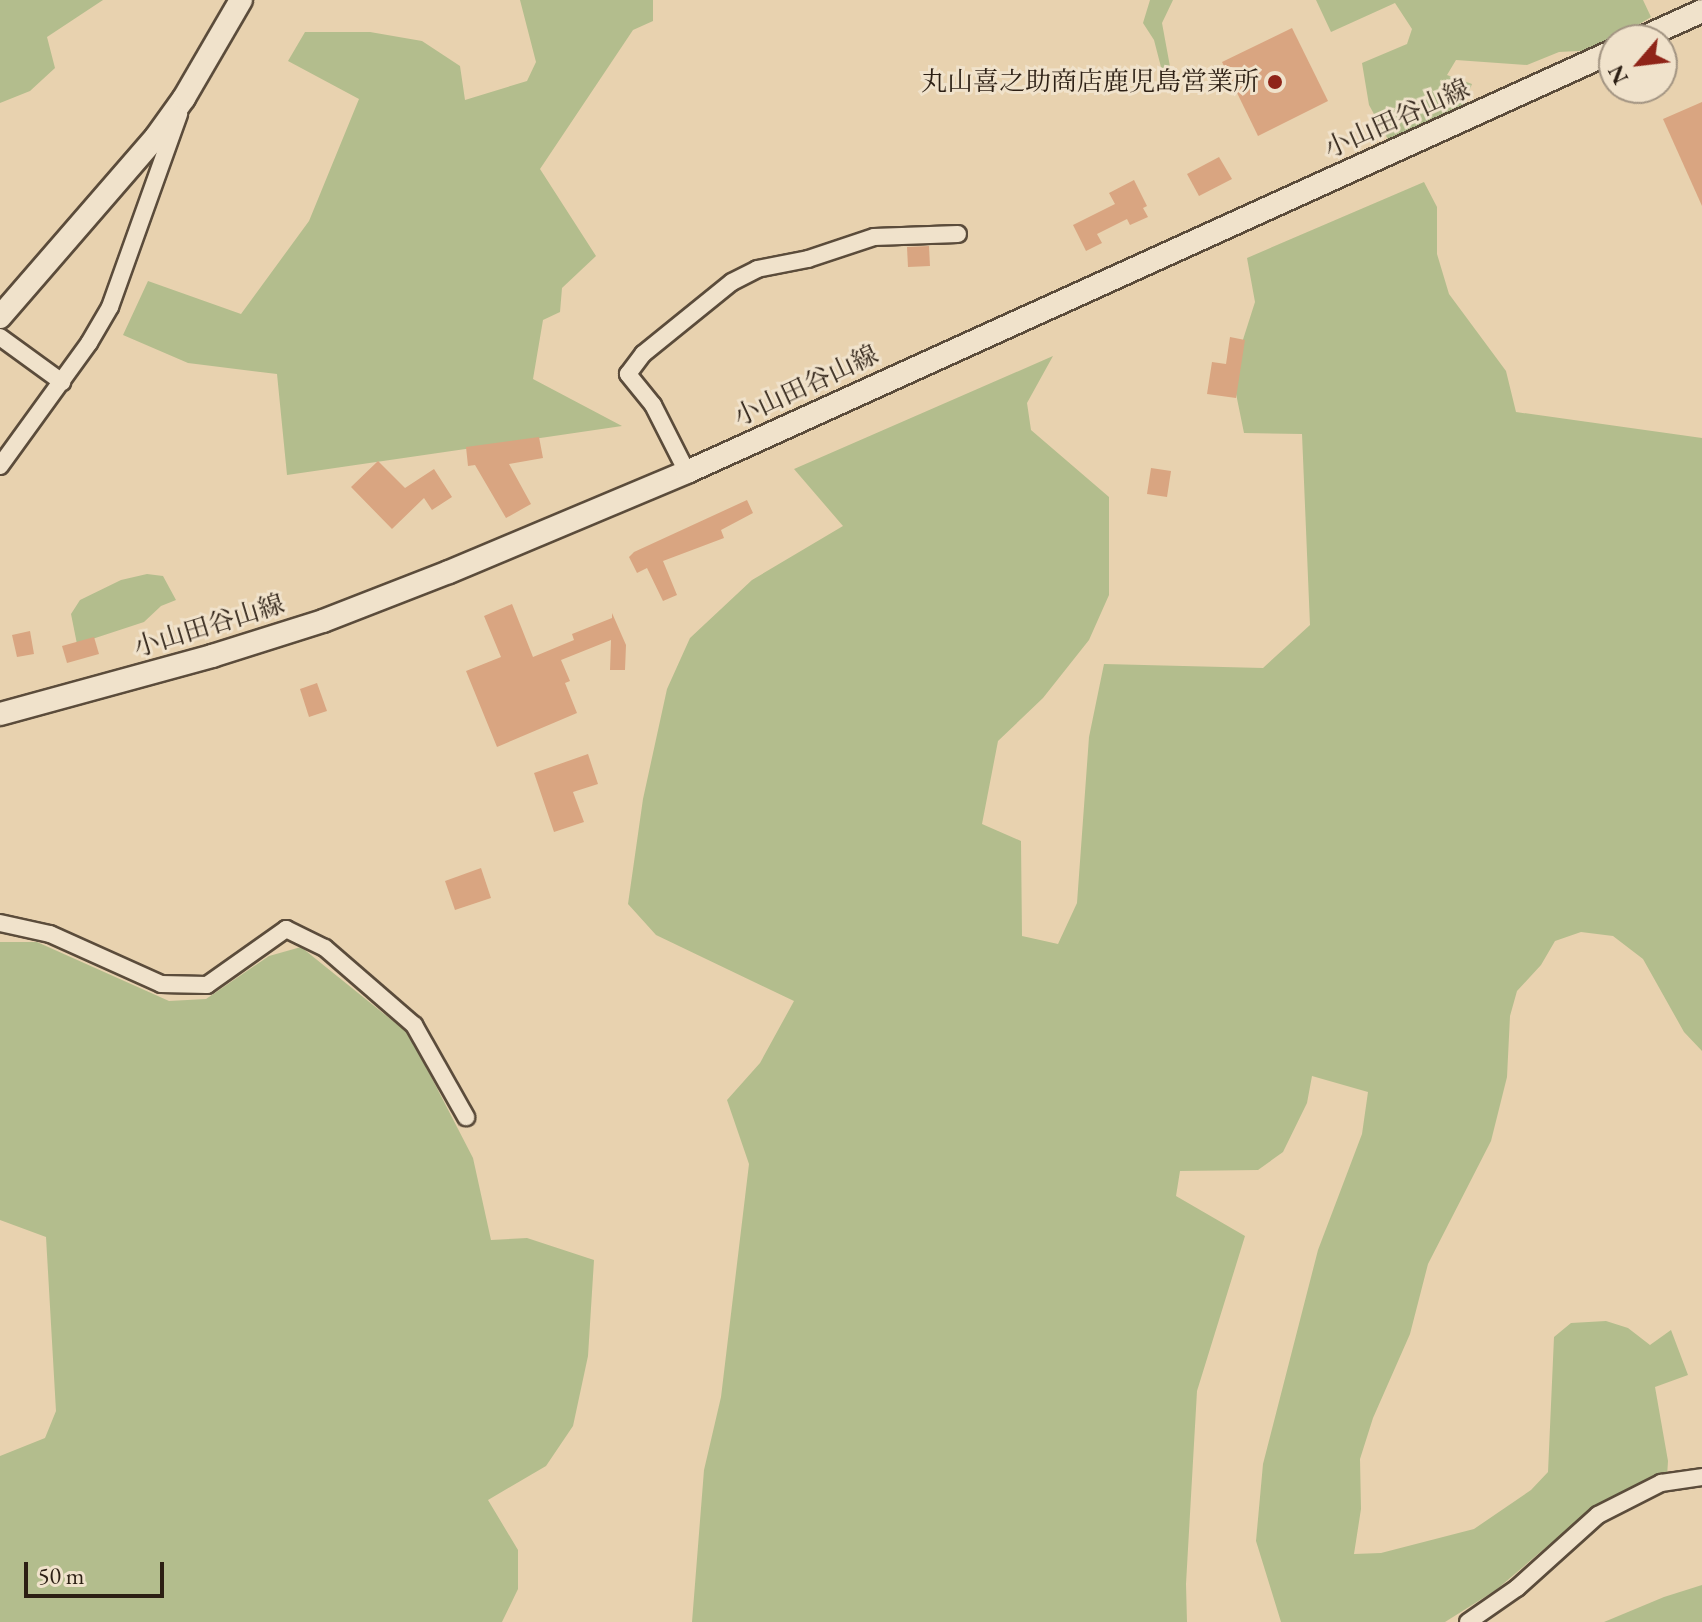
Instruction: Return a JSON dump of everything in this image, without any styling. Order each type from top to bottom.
[{"type":"main road","points":[[0,317],[156,137],[184,98],[241,0]]},
{"type":"main road","points":[[1673,24],[1702,11]]},
{"type":"main road","name":"小山田谷山線","points":[[0,714],[212,656],[323,621],[449,572],[687,472],[1598,58]]},
{"type":"street","points":[[0,466],[62,382],[110,307],[184,98]]},
{"type":"street","points":[[687,472],[653,405],[628,374],[643,354],[732,282],[757,269],[808,259],[874,237],[958,234]]},
{"type":"street","points":[[0,337],[62,382]]},
{"type":"street","points":[[0,923],[50,934],[161,984],[207,985],[286,929],[325,948],[414,1025],[466,1117]]},
{"type":"street","points":[[1468,1622],[1517,1588],[1598,1515],[1661,1483],[1702,1477]]},
{"type":"green space","points":[[0,0],[103,0],[47,37],[55,68],[30,91],[0,103]]},
{"type":"green space","points":[[520,0],[653,0],[653,21],[633,30],[540,169],[596,256],[562,288],[560,312],[543,320],[533,379],[622,426],[287,475],[277,374],[188,363],[123,335],[148,281],[241,314],[309,221],[359,99],[288,61],[305,32],[370,32],[422,41],[460,66],[465,100],[527,81],[536,62]]},
{"type":"green space","points":[[1150,0],[1173,0],[1162,23],[1171,72],[1162,71],[1154,40],[1143,23]]},
{"type":"green space","points":[[1316,0],[1643,0],[1651,17],[1640,24],[1598,24],[1597,50],[1559,52],[1527,65],[1456,60],[1447,75],[1472,84],[1462,109],[1390,143],[1369,105],[1362,63],[1407,44],[1412,29],[1395,3],[1331,32]]},
{"type":"green space","points":[[1424,182],[1437,207],[1437,254],[1449,294],[1506,371],[1516,412],[1702,438],[1702,1051],[1684,1032],[1643,959],[1613,936],[1581,932],[1555,941],[1541,965],[1517,991],[1510,1016],[1507,1077],[1491,1141],[1428,1264],[1410,1334],[1373,1418],[1360,1459],[1361,1509],[1354,1554],[1381,1553],[1474,1529],[1531,1490],[1548,1472],[1554,1337],[1571,1323],[1606,1321],[1628,1328],[1650,1345],[1671,1330],[1688,1375],[1655,1387],[1668,1461],[1667,1477],[1578,1520],[1496,1590],[1445,1622],[1281,1622],[1256,1541],[1263,1464],[1318,1250],[1362,1134],[1368,1092],[1312,1076],[1307,1103],[1283,1152],[1258,1170],[1180,1171],[1176,1196],[1245,1236],[1197,1391],[1186,1584],[1187,1622],[692,1622],[704,1470],[721,1397],[749,1164],[727,1100],[760,1063],[794,1001],[656,935],[628,904],[643,799],[667,689],[690,638],[752,580],[843,526],[794,469],[1053,356],[1027,403],[1031,430],[1109,497],[1109,595],[1089,640],[1043,698],[998,741],[982,824],[1021,841],[1022,936],[1058,944],[1077,903],[1089,737],[1104,664],[1263,668],[1310,625],[1302,434],[1244,433],[1232,374],[1255,302],[1247,258]]},
{"type":"green space","points":[[147,574],[163,576],[176,600],[161,606],[144,622],[77,644],[71,614],[80,600],[121,580]]},
{"type":"green space","points":[[0,942],[37,942],[169,1001],[206,999],[269,956],[301,947],[409,1034],[473,1158],[491,1240],[527,1238],[594,1260],[588,1356],[573,1426],[546,1466],[488,1500],[518,1550],[518,1589],[502,1622],[0,1622],[0,1456],[45,1438],[56,1411],[46,1237],[0,1220]]},
{"type":"green space","points":[[1702,1585],[1702,1622],[1604,1622],[1664,1597]]},
{"type":"building","name":"丸山喜之助商店鹿児島営業所","points":[[1292,28],[1328,101],[1258,136],[1222,62]]},
{"type":"building","points":[[1702,102],[1702,206],[1663,119]]},
{"type":"building","points":[[1219,157],[1232,179],[1199,196],[1187,174]]},
{"type":"building","points":[[1134,180],[1147,206],[1143,208],[1148,217],[1130,225],[1127,219],[1097,234],[1102,243],[1086,251],[1073,225],[1115,204],[1109,193]]},
{"type":"building","points":[[929,246],[930,266],[908,267],[907,247]]},
{"type":"building","points":[[1230,337],[1245,340],[1236,398],[1207,394],[1212,362],[1226,364]]},
{"type":"building","points":[[539,437],[543,458],[509,464],[531,504],[506,518],[475,465],[468,466],[466,447]]},
{"type":"building","points":[[378,461],[405,488],[434,469],[452,497],[432,510],[424,498],[392,529],[351,487]]},
{"type":"building","points":[[1151,468],[1171,471],[1167,497],[1147,494]]},
{"type":"building","points":[[747,500],[753,513],[721,530],[724,538],[663,561],[677,595],[663,601],[647,568],[637,573],[629,557],[634,552]]},
{"type":"building","points":[[512,604],[533,657],[574,640],[572,634],[612,618],[612,613],[626,645],[625,670],[610,670],[611,640],[561,660],[570,681],[565,683],[577,713],[497,747],[466,671],[501,657],[484,616]]},
{"type":"building","points":[[30,631],[34,654],[17,657],[12,635]]},
{"type":"building","points":[[94,637],[99,654],[67,663],[62,646]]},
{"type":"building","points":[[317,683],[327,711],[309,717],[300,689]]},
{"type":"building","points":[[588,754],[598,784],[573,792],[584,822],[554,832],[534,773]]},
{"type":"building","points":[[481,868],[491,898],[455,910],[445,881]]},
{"type":"place","name":"丸山喜之助商店鹿児島営業所","points":[[1275,82]]}]
